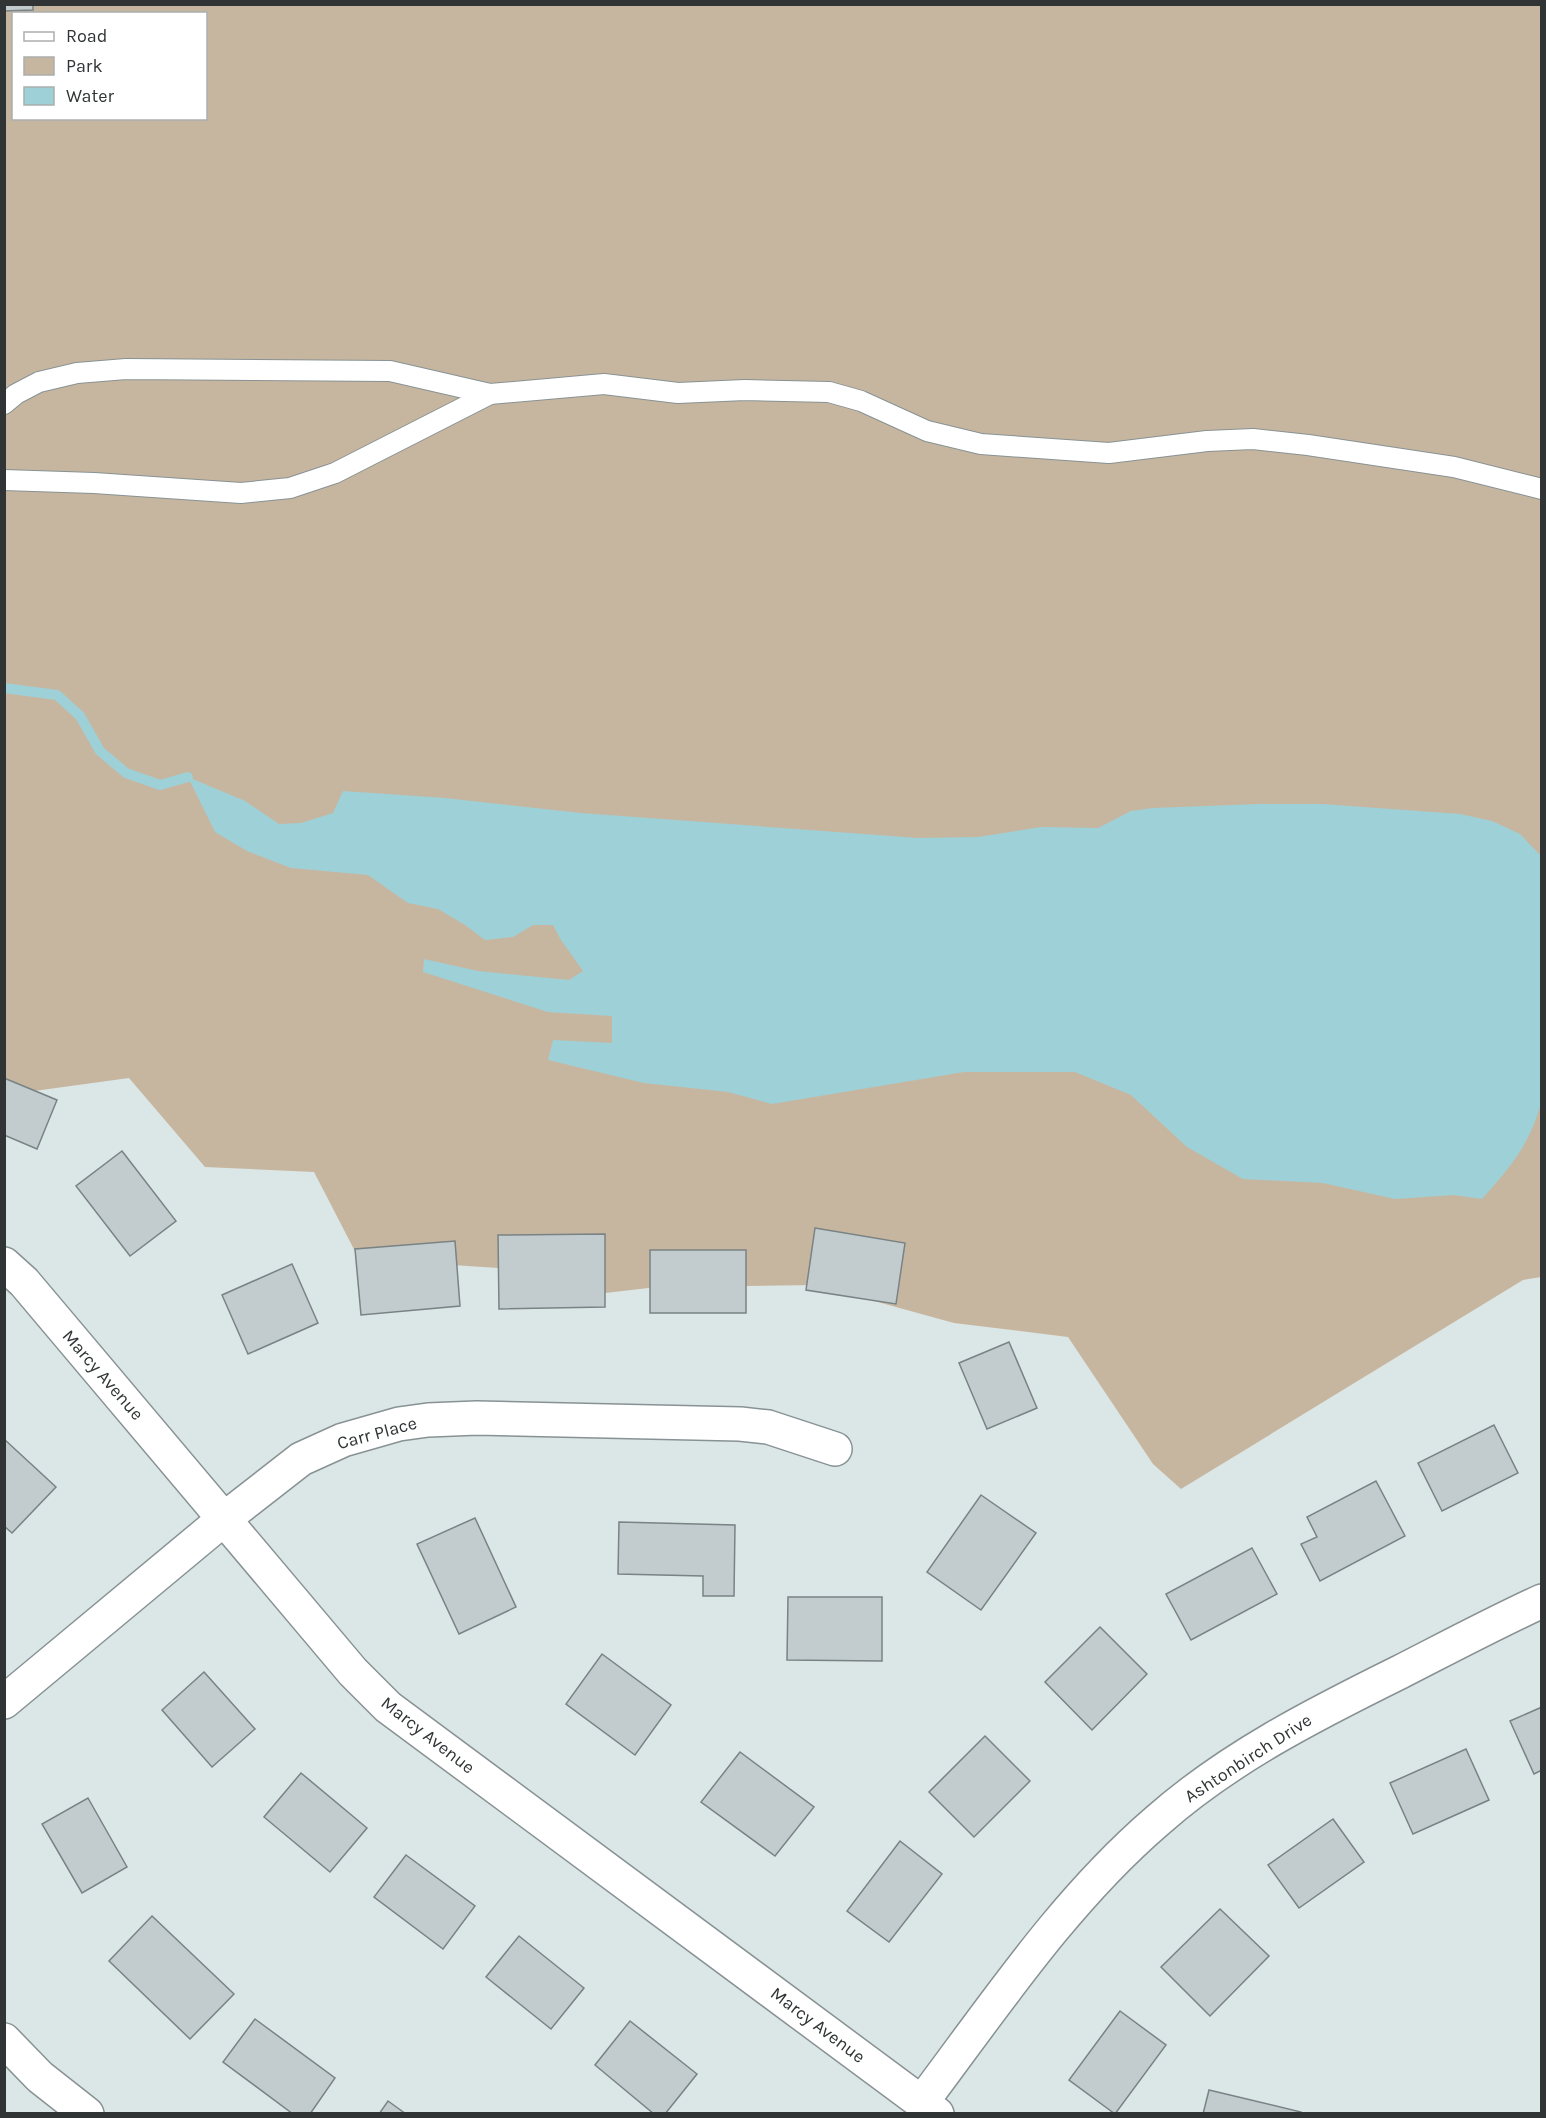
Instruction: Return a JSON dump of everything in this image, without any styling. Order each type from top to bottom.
[{"type":"street","name":"Marcy Avenue","points":[[4,1264],[32,1291],[353,1672],[388,1707],[929,2108]]},
{"type":"street","name":"Carr Place","points":[[4,1702],[224,1519],[301,1460],[343,1440],[399,1424],[477,1418],[740,1424],[768,1427],[835,1449]]},
{"type":"street","name":"Ashtonbirch Drive","points":[[929,2108],[1053,1929],[1102,1872],[1157,1820],[1217,1774],[1316,1714],[1542,1601]]},
{"type":"street","points":[[4,2040],[40,2077],[87,2114]]},
{"type":"lane","points":[[4,404],[15,394],[39,382],[77,374],[126,369],[390,371],[490,394],[604,384],[678,393],[745,390],[829,392],[861,401],[927,431],[981,444],[1109,453],[1206,441],[1253,440],[1308,445],[1454,467],[1542,489]]},
{"type":"lane","points":[[4,480],[94,483],[241,494],[290,488],[334,473],[490,394]]},
{"type":"green space","points":[[5,5],[1541,5],[1541,1277],[1523,1280],[1181,1489],[1153,1464],[1068,1337],[954,1323],[816,1285],[657,1287],[562,1298],[514,1269],[359,1259],[314,1172],[205,1167],[129,1078],[5,1095]]},
{"type":"water","points":[[188,777],[245,801],[279,824],[301,823],[333,813],[343,791],[445,798],[581,813],[918,838],[978,837],[1041,827],[1098,828],[1131,811],[1259,804],[1322,804],[1460,814],[1492,821],[1520,834],[1541,856],[1541,1103],[1525,1144],[1482,1199],[1454,1195],[1395,1199],[1323,1183],[1243,1179],[1187,1147],[1131,1095],[1075,1072],[964,1072],[772,1104],[728,1092],[644,1083],[548,1060],[553,1040],[612,1043],[612,1016],[548,1012],[423,972],[424,959],[478,971],[569,980],[583,971],[553,925],[533,925],[513,937],[485,940],[438,909],[408,903],[368,875],[291,868],[247,851],[215,832]]},
{"type":"building","points":[[4,4],[33,4],[33,10],[4,11]]},
{"type":"building","points":[[4,1078],[57,1100],[37,1149],[4,1135]]},
{"type":"building","points":[[122,1151],[176,1221],[130,1256],[76,1186]]},
{"type":"building","points":[[815,1228],[905,1243],[896,1304],[806,1290]]},
{"type":"building","points":[[605,1234],[605,1307],[499,1309],[498,1235]]},
{"type":"building","points":[[455,1241],[460,1306],[361,1315],[355,1249]]},
{"type":"building","points":[[650,1250],[746,1250],[746,1313],[650,1313]]},
{"type":"building","points":[[292,1264],[318,1323],[248,1354],[222,1295]]},
{"type":"building","points":[[1009,1342],[1037,1408],[987,1429],[959,1363]]},
{"type":"building","points":[[1494,1425],[1518,1473],[1442,1511],[1418,1463]]},
{"type":"building","points":[[4,1439],[56,1487],[12,1533],[4,1526]]},
{"type":"building","points":[[1376,1481],[1405,1536],[1320,1581],[1301,1544],[1317,1537],[1307,1517]]},
{"type":"building","points":[[981,1495],[1036,1533],[981,1610],[927,1572]]},
{"type":"building","points":[[475,1518],[516,1607],[459,1634],[417,1544]]},
{"type":"building","points":[[619,1522],[735,1525],[734,1596],[703,1596],[703,1576],[618,1574]]},
{"type":"building","points":[[1252,1548],[1277,1594],[1191,1640],[1166,1594]]},
{"type":"building","points":[[788,1597],[882,1597],[882,1661],[787,1660]]},
{"type":"building","points":[[1100,1627],[1147,1674],[1092,1730],[1045,1682]]},
{"type":"building","points":[[602,1654],[671,1705],[635,1755],[566,1704]]},
{"type":"building","points":[[204,1672],[255,1729],[212,1767],[162,1710]]},
{"type":"building","points":[[1542,1707],[1542,1770],[1534,1774],[1510,1721]]},
{"type":"building","points":[[985,1736],[1030,1781],[974,1837],[929,1792]]},
{"type":"building","points":[[1466,1749],[1489,1800],[1413,1834],[1390,1783]]},
{"type":"building","points":[[740,1752],[814,1807],[775,1856],[701,1802]]},
{"type":"building","points":[[301,1773],[367,1828],[330,1872],[264,1817]]},
{"type":"building","points":[[88,1798],[127,1867],[82,1893],[42,1824]]},
{"type":"building","points":[[1333,1819],[1364,1862],[1299,1908],[1268,1865]]},
{"type":"building","points":[[900,1841],[942,1874],[889,1942],[847,1911]]},
{"type":"building","points":[[406,1855],[475,1906],[443,1949],[374,1897]]},
{"type":"building","points":[[1220,1909],[1269,1956],[1210,2016],[1161,1967]]},
{"type":"building","points":[[152,1916],[234,1994],[190,2039],[109,1961]]},
{"type":"building","points":[[519,1936],[584,1988],[551,2029],[486,1977]]},
{"type":"building","points":[[1120,2011],[1166,2045],[1115,2114],[1069,2080]]},
{"type":"building","points":[[255,2019],[335,2078],[310,2114],[293,2114],[223,2062]]},
{"type":"building","points":[[630,2021],[697,2074],[665,2114],[654,2114],[595,2065]]},
{"type":"building","points":[[1209,2090],[1301,2112],[1301,2114],[1203,2114]]},
{"type":"building","points":[[388,2101],[406,2114],[379,2114]]},
{"type":"waterway","points":[[4,688],[57,695],[80,716],[100,751],[126,773],[160,785],[188,777]]}]
